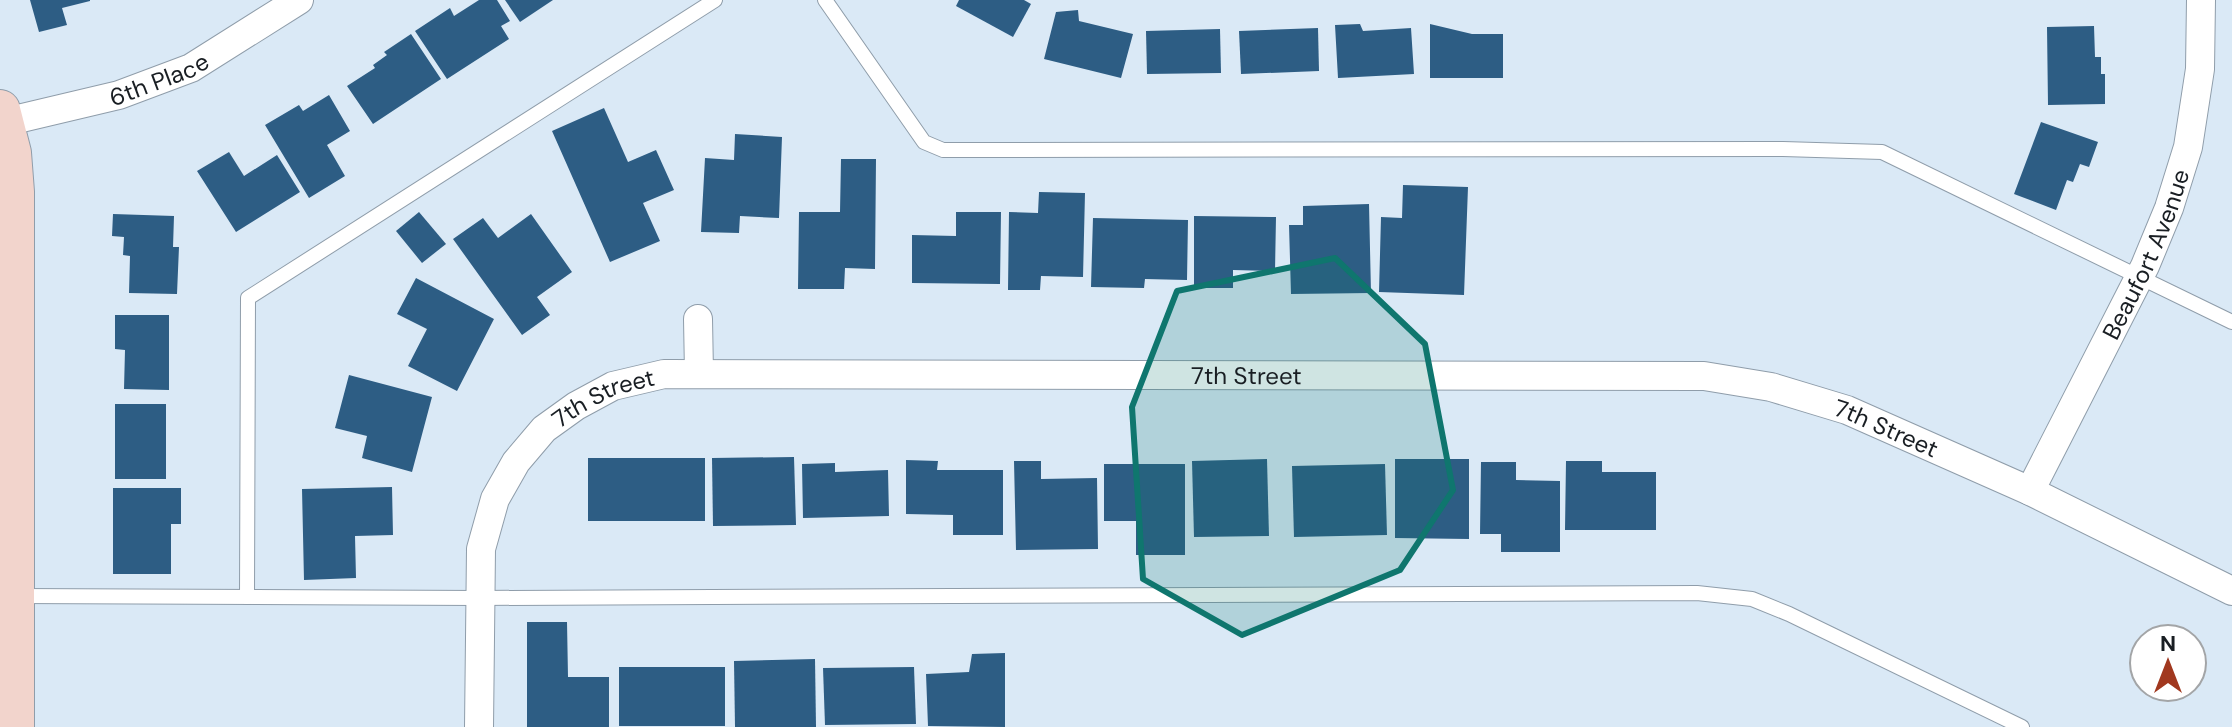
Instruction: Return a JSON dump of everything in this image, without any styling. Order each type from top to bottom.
[{"type":"street","name":"6th Place","points":[[2,116],[119,95],[191,68],[299,0]]},
{"type":"street","name":"Beaufort Avenue","points":[[2030,491],[2139,277],[2169,208],[2188,147],[2200,69],[2201,0]]},
{"type":"street","points":[[2,116],[14,192],[7,595],[14,727]]},
{"type":"street","points":[[698,319],[699,373]]},
{"type":"street","name":"7th Street","points":[[479,727],[481,549],[495,499],[516,462],[544,429],[576,406],[613,386],[664,374],[1704,376],[1771,387],[1847,410],[2030,491],[2232,591]]},
{"type":"lane","points":[[247,597],[248,298],[715,0]]},
{"type":"lane","points":[[825,0],[924,142],[943,150],[1783,149],[1882,152],[2232,322]]},
{"type":"lane","points":[[7,595],[479,598],[1697,593],[1752,599],[1789,614],[2022,727]]},
{"type":"highlighted area","points":[[1335,258],[1425,344],[1453,490],[1400,570],[1242,635],[1143,579],[1132,407],[1177,291]]},
{"type":"building","points":[[30,0],[90,1],[62,8],[67,25],[39,32]]},
{"type":"building","points":[[479,0],[497,0],[510,21],[501,26],[509,39],[447,79],[415,31],[450,8],[454,16]]},
{"type":"building","points":[[505,0],[553,0],[520,22]]},
{"type":"building","points":[[959,0],[1024,0],[1031,4],[1013,37],[956,6]]},
{"type":"building","points":[[1078,10],[1079,21],[1133,34],[1121,78],[1044,59],[1056,12]]},
{"type":"building","points":[[1360,24],[1363,31],[1411,28],[1414,74],[1338,78],[1335,25]]},
{"type":"building","points":[[1430,24],[1472,34],[1503,34],[1503,78],[1430,78]]},
{"type":"building","points":[[2094,26],[2095,57],[2101,57],[2101,74],[2105,74],[2105,104],[2048,105],[2047,27]]},
{"type":"building","points":[[1318,28],[1319,71],[1241,74],[1239,31]]},
{"type":"building","points":[[1220,29],[1221,73],[1147,74],[1146,31]]},
{"type":"building","points":[[411,34],[441,79],[373,124],[347,86],[375,68],[373,65],[387,55],[384,52]]},
{"type":"building","points":[[329,95],[350,131],[327,145],[345,176],[309,198],[265,125],[299,105],[303,111]]},
{"type":"building","points":[[604,108],[628,162],[656,150],[674,190],[643,203],[660,241],[610,262],[552,131]]},
{"type":"building","points":[[2041,122],[2098,142],[2089,167],[2080,164],[2073,182],[2067,180],[2056,210],[2014,194]]},
{"type":"building","points":[[735,134],[782,137],[779,218],[740,216],[739,233],[701,232],[705,158],[734,160]]},
{"type":"building","points":[[229,152],[244,176],[277,155],[300,192],[236,232],[197,171]]},
{"type":"building","points":[[841,159],[876,159],[875,269],[845,268],[844,289],[798,289],[799,212],[840,212]]},
{"type":"building","points":[[1403,185],[1468,187],[1464,295],[1379,292],[1381,217],[1402,218]]},
{"type":"building","points":[[1039,192],[1085,193],[1083,277],[1041,276],[1040,290],[1008,290],[1009,212],[1038,213]]},
{"type":"building","points":[[1369,204],[1371,293],[1291,294],[1289,225],[1303,225],[1303,206]]},
{"type":"building","points":[[419,212],[446,244],[422,263],[396,231]]},
{"type":"building","points":[[956,212],[1001,212],[1000,284],[912,283],[912,235],[956,236]]},
{"type":"building","points":[[113,214],[174,216],[173,247],[179,247],[177,294],[129,293],[130,256],[123,255],[124,237],[112,236]]},
{"type":"building","points":[[531,214],[572,272],[537,297],[550,315],[522,335],[453,239],[483,218],[498,238]]},
{"type":"building","points":[[1194,216],[1276,217],[1275,271],[1233,270],[1233,288],[1194,288]]},
{"type":"building","points":[[1093,218],[1188,220],[1187,280],[1145,279],[1144,288],[1091,287]]},
{"type":"building","points":[[416,278],[494,319],[457,391],[408,366],[427,329],[397,314]]},
{"type":"building","points":[[115,315],[169,315],[169,390],[124,389],[125,350],[115,349]]},
{"type":"building","points":[[349,375],[432,397],[412,472],[362,458],[367,436],[335,428]]},
{"type":"building","points":[[115,404],[166,404],[166,479],[115,479]]},
{"type":"building","points":[[794,457],[796,525],[713,526],[712,458]]},
{"type":"building","points":[[588,458],[705,458],[705,521],[588,521]]},
{"type":"building","points":[[1267,459],[1269,536],[1194,537],[1192,461]]},
{"type":"building","points":[[1395,459],[1469,459],[1469,539],[1395,538]]},
{"type":"building","points":[[906,460],[938,461],[937,470],[1003,470],[1003,535],[953,535],[953,515],[906,514]]},
{"type":"building","points":[[1014,461],[1041,461],[1041,479],[1097,478],[1098,549],[1016,550]]},
{"type":"building","points":[[1566,461],[1602,461],[1602,472],[1656,472],[1656,530],[1565,530]]},
{"type":"building","points":[[1481,462],[1516,462],[1516,480],[1560,481],[1560,552],[1501,552],[1501,534],[1480,534]]},
{"type":"building","points":[[835,463],[835,472],[888,470],[889,516],[803,518],[802,464]]},
{"type":"building","points":[[1104,464],[1185,464],[1185,555],[1136,555],[1136,521],[1104,521]]},
{"type":"building","points":[[1385,464],[1387,535],[1294,537],[1292,466]]},
{"type":"building","points":[[392,487],[393,535],[355,536],[356,578],[304,580],[302,489]]},
{"type":"building","points":[[113,488],[181,488],[181,524],[171,524],[171,574],[113,574]]},
{"type":"building","points":[[527,622],[567,622],[568,677],[609,677],[609,727],[527,727]]},
{"type":"building","points":[[1005,653],[1005,727],[928,726],[926,674],[969,672],[972,654]]},
{"type":"building","points":[[815,659],[816,727],[735,727],[734,661]]},
{"type":"building","points":[[619,667],[725,667],[725,726],[619,726]]},
{"type":"building","points":[[914,667],[916,724],[825,725],[823,668]]}]
